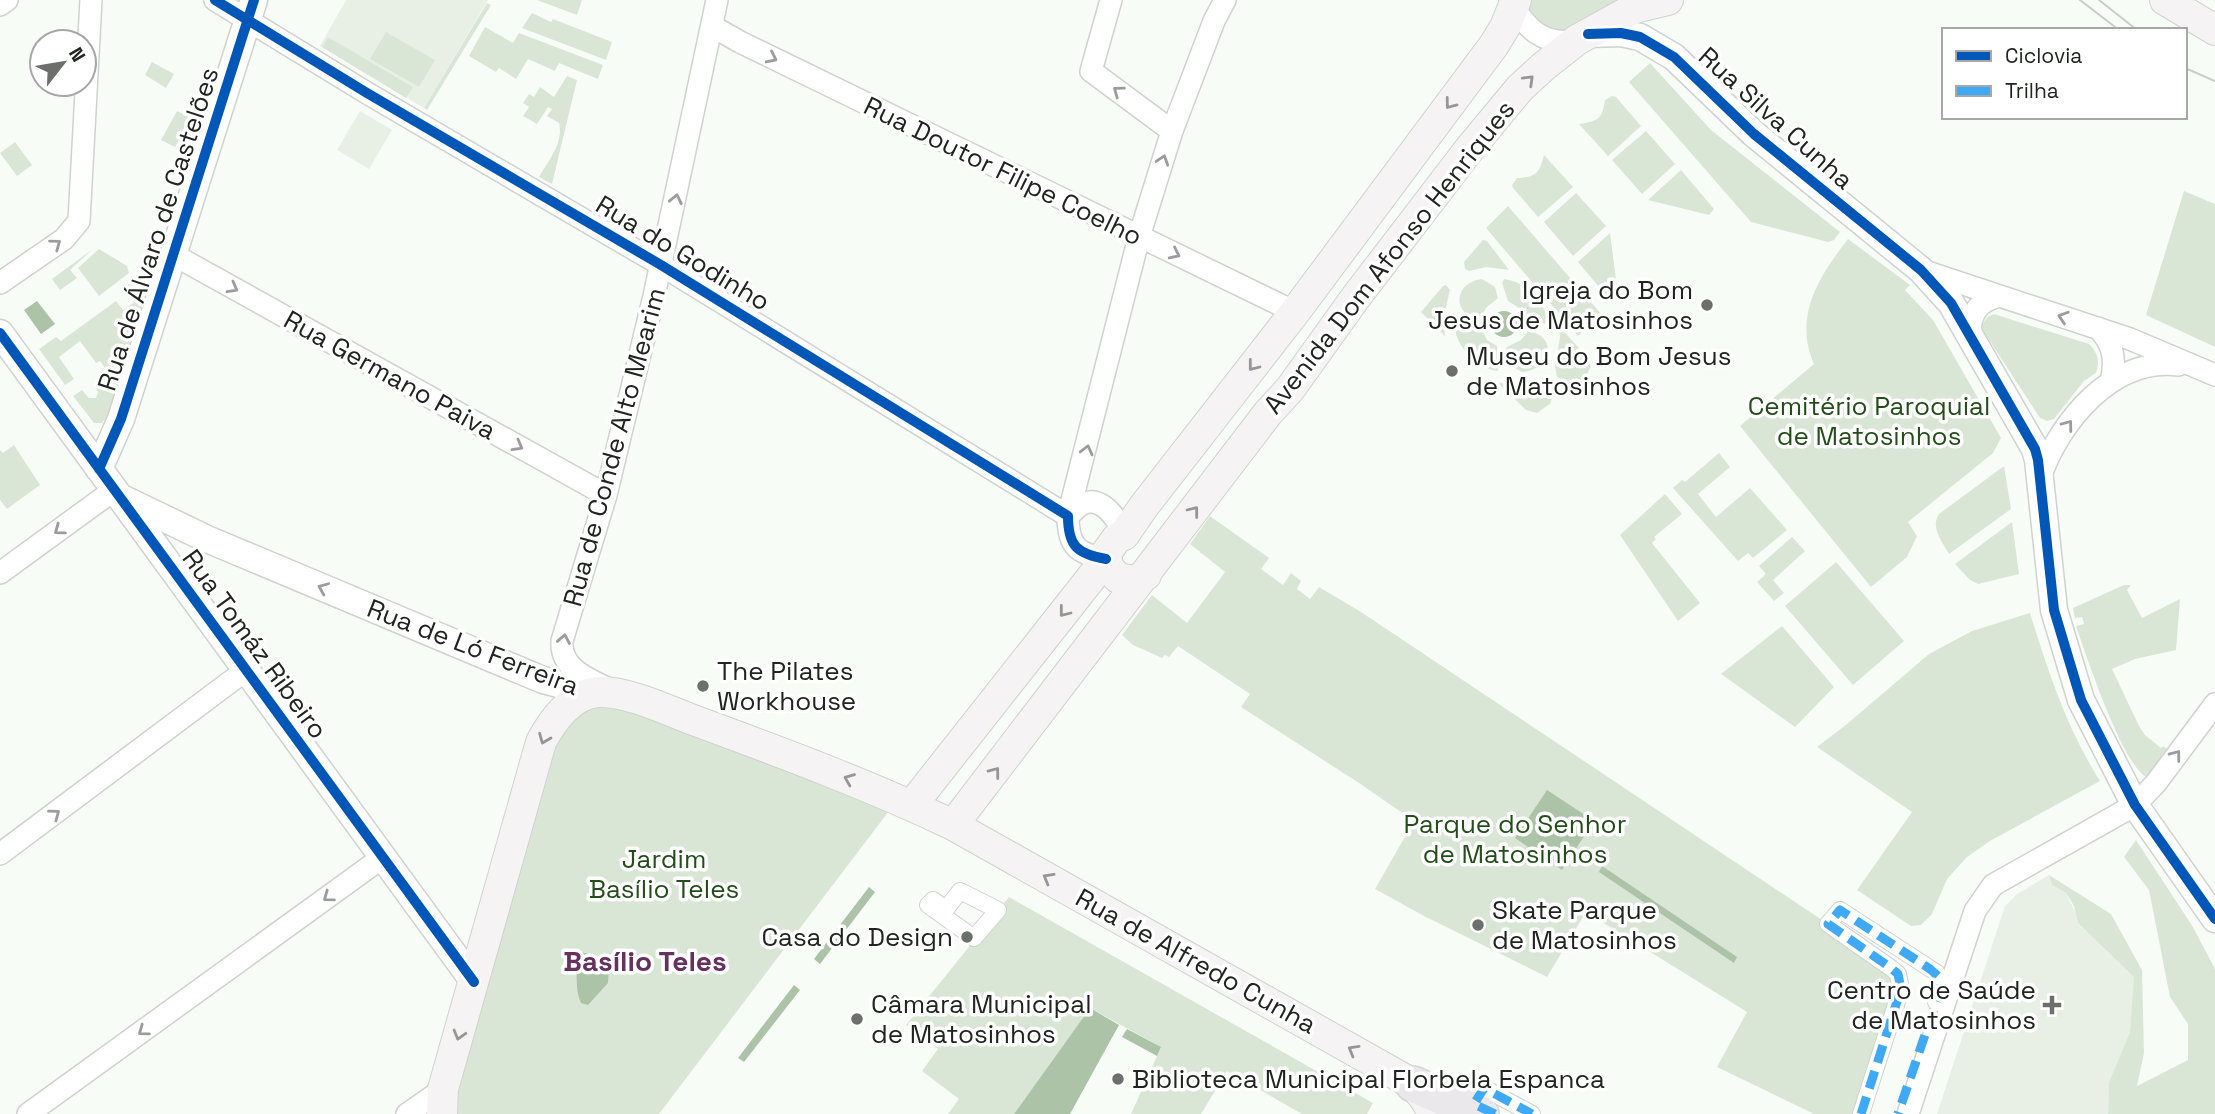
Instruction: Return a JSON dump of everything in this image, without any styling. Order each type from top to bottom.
[{"type":"main road","name":"Avenida Dom Afonso Henriques","points":[[953,825],[1290,389],[1326,336],[1471,146],[1510,100],[1544,66],[1582,37],[1635,8],[1668,0]]},
{"type":"main road","points":[[2165,0],[2215,30]]},
{"type":"main road","name":"Avenida Dom Afonso Henriques","points":[[912,806],[1106,559],[1109,546],[1124,535],[1295,312],[1494,45],[1513,2]]},
{"type":"main road","points":[[1295,312],[1326,336]]},
{"type":"main road","points":[[1106,559],[1112,573],[1118,578],[1133,581],[1149,570],[1152,551],[1149,544],[1138,536],[1124,535]]},
{"type":"main road","points":[[443,1101],[541,742],[556,716],[592,693]]},
{"type":"main road","name":"Rua de Ló Ferreira","points":[[592,693],[625,696],[817,766],[912,806]]},
{"type":"main road","name":"Rua de Alfredo Cunha","points":[[912,806],[953,825],[1413,1084],[1481,1114]]},
{"type":"main road","points":[[1413,1084],[1433,1114]]},
{"type":"street","points":[[0,5],[7,0]]},
{"type":"street","points":[[0,283],[64,239],[79,221],[91,0]]},
{"type":"street","name":"Rua do Godinho","points":[[215,0],[251,10],[366,93],[661,265],[1068,516]]},
{"type":"street","name":"Rua de Conde Alto Mearim","points":[[625,696],[581,675],[571,667],[562,650],[562,640],[606,495],[661,265],[717,0]]},
{"type":"street","points":[[1111,0],[1091,71],[1172,131]]},
{"type":"street","points":[[1106,559],[1089,556],[1076,549],[1070,539],[1068,516],[1139,237],[1172,131],[1224,0]]},
{"type":"street","points":[[1513,2],[1526,25],[1541,37],[1566,42],[1582,37]]},
{"type":"street","name":"Rua Silva Cunha","points":[[1635,8],[1696,78]]},
{"type":"street","name":"Rua de Álvaro de Castelões","points":[[111,485],[121,419],[251,10]]},
{"type":"street","name":"Rua Doutor Filipe Coelho","points":[[712,26],[740,43],[1295,312]]},
{"type":"street","name":"Rua Silva Cunha","points":[[1582,37],[1621,33],[1640,37],[1674,57],[1754,134],[1921,270],[1943,292],[2028,435],[2038,460],[2054,610],[2081,700],[2135,805],[2215,919]]},
{"type":"street","name":"Rua Germano Paiva","points":[[174,255],[606,495]]},
{"type":"street","points":[[1921,270],[2130,339],[2205,371]]},
{"type":"street","points":[[1970,335],[1972,316],[1978,306],[1988,299],[2000,296]]},
{"type":"street","points":[[2098,328],[2109,342],[2114,357],[2111,382]]},
{"type":"street","name":"Rua Tomáz Ribeiro","points":[[0,333],[474,982]]},
{"type":"street","points":[[2040,478],[2047,458],[2062,433],[2090,399],[2111,382],[2126,373],[2152,365],[2175,364],[2205,371]]},
{"type":"street","points":[[0,573],[111,485]]},
{"type":"street","name":"Rua de Ló Ferreira","points":[[111,485],[207,539],[542,680],[592,693]]},
{"type":"street","points":[[1068,516],[1083,503],[1094,503],[1114,516],[1124,535]]},
{"type":"street","points":[[174,571],[172,563],[179,546],[186,541],[207,539]]},
{"type":"street","points":[[0,854],[246,670]]},
{"type":"street","points":[[1908,1114],[1975,911],[1981,900],[1993,885],[2135,805],[2156,783],[2215,704]]},
{"type":"street","points":[[28,1114],[383,857]]},
{"type":"street","points":[[1861,1114],[1901,982],[1891,968],[1828,925],[1840,910],[1940,978],[1940,990],[1898,1114]]},
{"type":"street","points":[[1495,1114],[1474,1104],[1484,1088],[1532,1114]]},
{"type":"street","points":[[407,1114],[443,1101]]},
{"type":"shaded area","points":[[346,0],[488,0],[424,108],[320,46]]},
{"type":"shaded area","points":[[360,111],[392,130],[369,169],[337,150]]},
{"type":"shaded area","points":[[37,301],[55,324],[41,334],[24,310]]},
{"type":"shaded area","points":[[1504,311],[1513,315],[1517,324],[1513,333],[1504,337],[1495,333],[1491,324],[1495,315]]},
{"type":"shaded area","points":[[1547,790],[1594,821],[1562,870],[1515,838]]},
{"type":"shaded area","points":[[1602,866],[1737,957],[1734,963],[1599,872]]},
{"type":"shaded area","name":"Centro de Saúde de Matosinhos","points":[[2049,875],[2052,885],[2066,893],[2078,923],[2135,977],[2130,1032],[2109,1082],[2108,1114],[1937,1114],[2005,906],[2017,894]]},
{"type":"shaded area","points":[[869,887],[875,892],[820,964],[814,959]]},
{"type":"shaded area","points":[[580,952],[594,955],[609,966],[608,983],[588,1005],[581,1003],[578,992],[574,959]]},
{"type":"shaded area","points":[[794,985],[800,990],[744,1062],[738,1058]]},
{"type":"shaded area","points":[[1090,1008],[1119,1025],[1070,1114],[1014,1114]]},
{"type":"shaded area","points":[[1127,1029],[1161,1047],[1157,1056],[1122,1037]]},
{"type":"green space","points":[[537,0],[582,0],[577,15]]},
{"type":"green space","points":[[1526,0],[1631,0],[1563,33],[1550,30],[1539,23]]},
{"type":"green space","points":[[487,3],[491,5],[427,110],[424,108]]},
{"type":"green space","points":[[532,13],[612,42],[606,60],[522,28]]},
{"type":"green space","points":[[485,27],[513,43],[519,33],[603,65],[598,79],[559,63],[555,71],[528,59],[516,79],[499,68],[496,72],[469,56]]},
{"type":"green space","points":[[386,32],[435,60],[419,87],[370,59]]},
{"type":"green space","points":[[328,37],[413,87],[406,98],[322,47]]},
{"type":"green space","points":[[152,62],[174,74],[166,88],[145,75]]},
{"type":"green space","points":[[1650,63],[1711,130],[1840,232],[1834,240],[1828,242],[1751,222],[1629,82]]},
{"type":"green space","points":[[567,76],[577,80],[552,184],[539,177],[557,145],[559,123],[547,116],[552,109],[548,107],[537,124],[523,116],[529,107],[523,103],[529,94],[534,97],[540,87],[554,97]]},
{"type":"green space","points":[[1616,97],[1641,126],[1608,156],[1579,124],[1598,118],[1605,100]]},
{"type":"green space","points":[[177,111],[191,118],[175,147],[161,140]]},
{"type":"green space","points":[[1646,131],[1675,164],[1642,194],[1612,160]]},
{"type":"green space","points":[[15,142],[32,165],[17,176],[0,153]]},
{"type":"green space","points":[[1544,155],[1573,187],[1538,217],[1512,185],[1517,178],[1536,173]]},
{"type":"green space","points":[[1681,170],[1714,209],[1709,215],[1648,200]]},
{"type":"green space","points":[[2184,191],[2215,204],[2215,347],[2146,315]]},
{"type":"green space","points":[[1576,193],[1606,226],[1573,256],[1544,222]]},
{"type":"green space","points":[[1508,206],[1602,315],[1578,336],[1486,228]]},
{"type":"green space","points":[[1610,233],[1618,295],[1611,301],[1578,262]]},
{"type":"green space","name":"Cemitério Paroquial de Matosinhos","points":[[1848,239],[1910,285],[1905,290],[1933,320],[2001,438],[1993,453],[1908,522],[1917,536],[1907,557],[1871,587],[1740,426],[1814,364],[1806,330],[1812,298],[1819,282]]},
{"type":"green space","points":[[1483,240],[1487,241],[1509,270],[1486,267],[1469,271],[1465,269],[1464,262]]},
{"type":"green space","points":[[93,249],[70,270],[77,278],[60,290],[52,279]]},
{"type":"green space","points":[[99,249],[127,266],[129,273],[99,296],[78,268]]},
{"type":"green space","points":[[144,273],[150,280],[107,417],[102,423],[94,423],[73,396],[82,390],[89,398],[96,398],[98,392],[95,387],[107,378],[103,372],[106,369],[100,361],[96,363],[80,341],[59,357],[74,379],[65,385],[39,349],[56,337],[61,341],[116,301],[123,310],[136,301],[123,288]]},
{"type":"green space","points":[[1482,279],[1495,287],[1498,298],[1486,308],[1481,317],[1472,316],[1465,312],[1459,300],[1465,287]]},
{"type":"green space","points":[[1504,279],[1519,283],[1536,297],[1547,317],[1545,324],[1526,321],[1522,310],[1508,301],[1502,283]]},
{"type":"green space","points":[[1446,285],[1450,290],[1444,315],[1445,336],[1421,312]]},
{"type":"green space","points":[[1994,314],[2089,344],[2094,351],[2098,361],[2096,373],[2084,381],[2054,419],[2047,421],[2040,418],[1982,329],[1985,320]]},
{"type":"green space","points":[[1460,318],[1482,329],[1487,340],[1497,346],[1498,371],[1482,365],[1466,352],[1455,327],[1456,319]]},
{"type":"green space","points":[[1558,325],[1587,357],[1591,366],[1585,378],[1573,385],[1565,384],[1557,377],[1555,366],[1560,337]]},
{"type":"green space","points":[[1528,331],[1544,339],[1548,353],[1540,365],[1522,372],[1512,366],[1505,351],[1507,347],[1521,340]]},
{"type":"green space","points":[[1542,379],[1550,383],[1555,391],[1550,404],[1537,413],[1526,410],[1498,383],[1519,384]]},
{"type":"green space","points":[[14,445],[40,485],[7,509],[0,500],[0,450],[3,453]]},
{"type":"green space","points":[[1719,453],[1730,467],[1698,494],[1716,517],[1750,488],[1787,530],[1753,558],[1748,553],[1738,561],[1673,488],[1682,480],[1685,482]]},
{"type":"green space","points":[[2004,466],[2011,509],[1949,554],[1936,529],[1939,514]]},
{"type":"green space","points":[[1665,494],[1682,514],[1654,537],[1656,539],[1652,543],[1700,603],[1678,621],[1620,535]]},
{"type":"green space","name":"Parque do Senhor de Matosinhos","points":[[1210,516],[1269,558],[1261,569],[1283,585],[1291,573],[1301,581],[1297,589],[1310,599],[1319,587],[1361,612],[1828,924],[1898,974],[1861,1114],[1814,1114],[1717,1067],[1747,1012],[1586,912],[1547,977],[1375,889],[1414,821],[1241,707],[1250,694],[1178,646],[1169,657],[1165,655],[1162,658],[1133,645],[1122,635],[1152,595],[1187,623],[1225,572],[1190,544]]},
{"type":"green space","points":[[2012,522],[2019,574],[1978,584],[1970,580],[1955,564]]},
{"type":"green space","points":[[1792,537],[1805,551],[1773,580],[1784,593],[1774,601],[1757,582],[1766,574],[1759,566]]},
{"type":"green space","points":[[1836,562],[1904,641],[1853,685],[1785,606]]},
{"type":"green space","points":[[2124,585],[2131,585],[2127,590],[2142,618],[2180,599],[2176,650],[2135,659],[2112,669],[2145,735],[2161,748],[2163,746],[2169,750],[2146,777],[2126,752],[2116,731],[2076,626],[2084,624],[2082,617],[2075,618],[2073,608]]},
{"type":"green space","points":[[2030,613],[2068,720],[2100,781],[1990,841],[1967,857],[1947,879],[1932,914],[1921,925],[1911,926],[1857,890],[1912,812],[1817,747],[1929,654],[1972,631]]},
{"type":"green space","points":[[1782,626],[1834,687],[1795,727],[1721,674]]},
{"type":"green space","name":"Jardim Basílio Teles","points":[[594,706],[625,707],[889,811],[659,1114],[454,1114],[455,1098],[554,742],[565,725]]},
{"type":"green space","points":[[2136,840],[2193,927],[2215,969],[2215,1114],[2108,1114],[2109,1082],[2130,1032],[2134,977],[2078,923],[2074,906],[2066,893],[2052,885],[2049,875],[2111,914],[2142,970],[2144,1053],[2137,1086],[2188,1060],[2188,1024],[2170,997],[2149,890],[2124,857]]},
{"type":"green space","points":[[1009,897],[1373,1103],[1367,1114],[1302,1114],[1227,1071],[1201,1114],[1131,1114],[1161,1047],[1090,1008],[1014,1114],[948,1114],[959,1099],[922,1071],[938,1049],[906,1025]]},
{"type":"tram line","points":[[2080,0],[2116,28]]},
{"type":"tram line","points":[[2099,0],[2134,28]]},
{"type":"tram line","points":[[2187,69],[2215,81]]},
{"type":"marked path","points":[[1861,1114],[1901,989],[1898,974],[1828,924],[1840,910],[1940,978],[1940,991],[1898,1114]]},
{"type":"marked path","points":[[1495,1114],[1474,1104],[1484,1088],[1532,1114]]},
{"type":"cycle path","points":[[215,0],[367,93],[661,265],[1068,516],[1070,535],[1076,547],[1088,555],[1106,559]]},
{"type":"cycle path","points":[[99,469],[121,419],[254,0]]},
{"type":"cycle path","points":[[1588,34],[1621,33],[1640,37],[1674,57],[1754,134],[1921,270],[1951,303],[2035,449],[2054,610],[2081,700],[2135,805],[2215,919]]},
{"type":"cycle path","points":[[0,333],[474,982]]},
{"type":"place","name":"Igreja do Bom Jesus de Matosinhos","points":[[1707,305]]},
{"type":"place","name":"Museu do Bom Jesus de Matosinhos","points":[[1452,371]]},
{"type":"place","name":"The Pilates Workhouse","points":[[703,686]]},
{"type":"place","name":"Skate Parque de Matosinhos","points":[[1478,925]]},
{"type":"place","name":"Casa do Design","points":[[967,937]]},
{"type":"place","name":"Centro de Saúde de Matosinhos","points":[[2052,1005]]},
{"type":"place","name":"Câmara Municipal de Matosinhos","points":[[857,1019]]},
{"type":"place","name":"Biblioteca Municipal Florbela Espanca","points":[[1118,1079]]},
{"type":"district","name":"Basílio Teles","points":[[645,961]]}]
